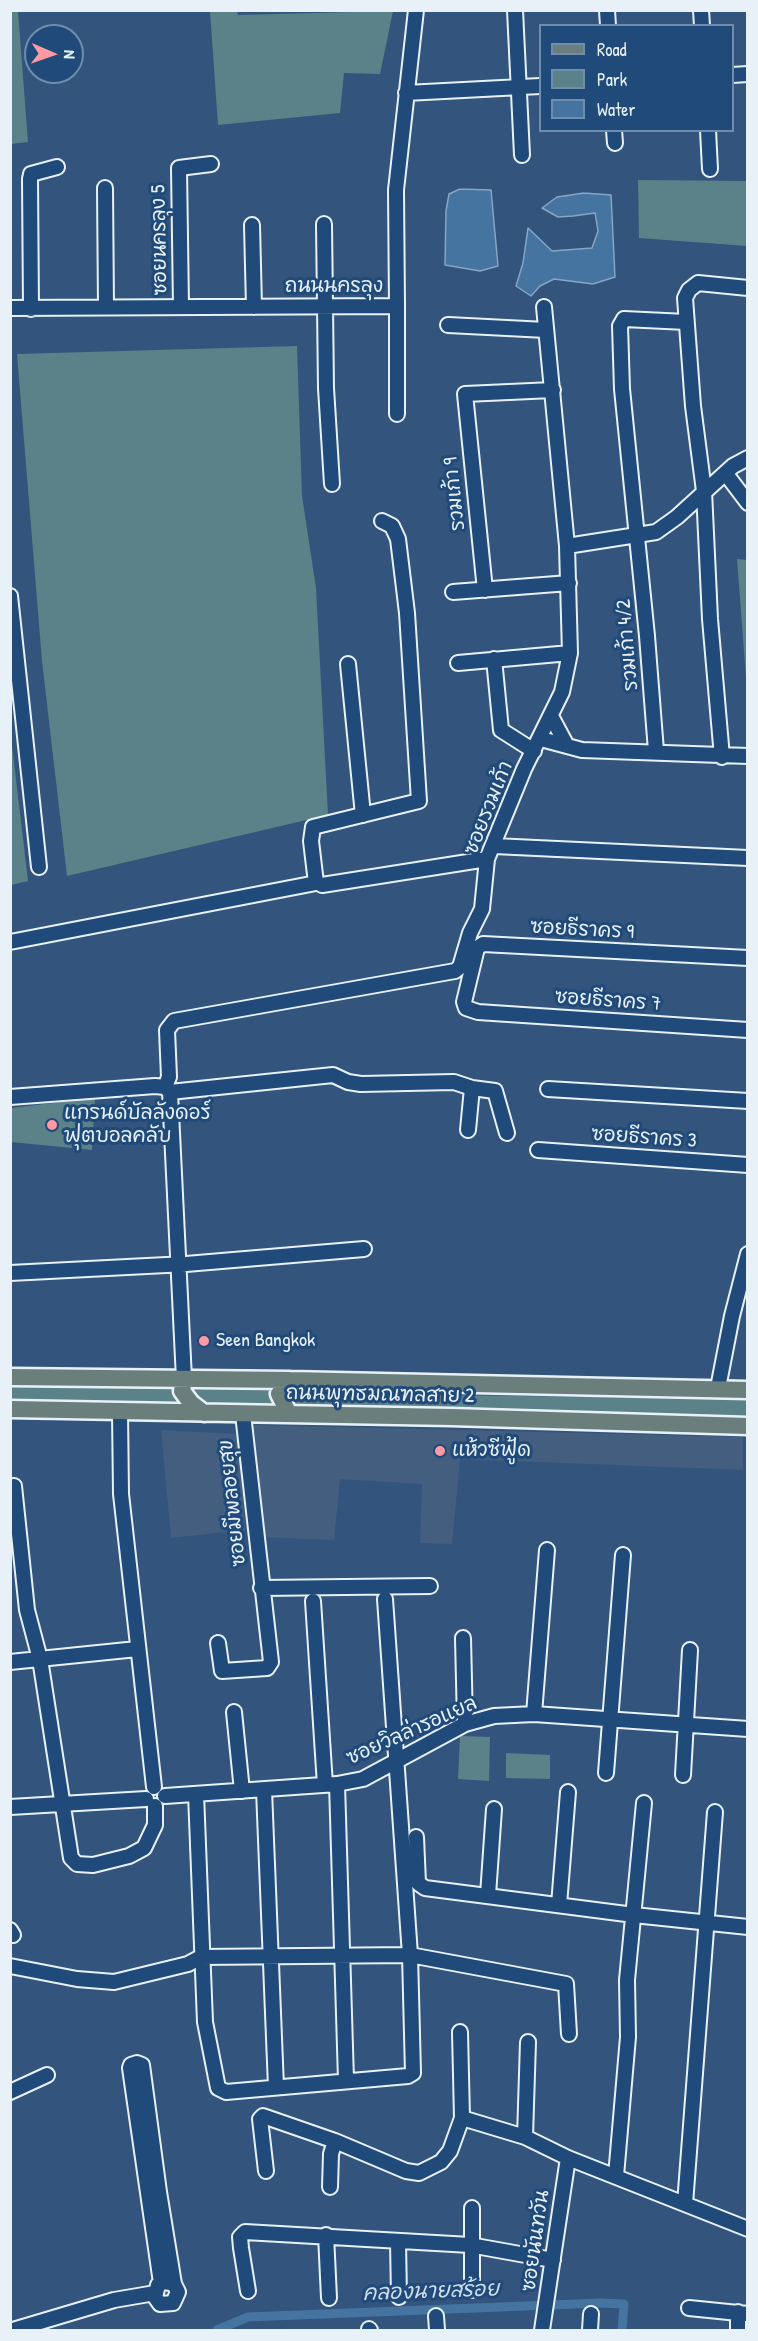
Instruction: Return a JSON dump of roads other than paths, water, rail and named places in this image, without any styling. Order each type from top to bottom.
[{"type":"main road","name":"ถนนพุทธมณฑลสาย 2","points":[[10,1377],[290,1380],[747,1390]]},
{"type":"main road","points":[[184,1379],[182,1391],[204,1413]]},
{"type":"main road","points":[[289,1414],[279,1394],[290,1380]]},
{"type":"main road","name":"ถนนพุทธมณฑลสาย 2","points":[[10,1410],[289,1414],[747,1426]]},
{"type":"street","name":"ถนนนครลุง","points":[[10,308],[397,306],[396,190],[416,10]]},
{"type":"street","points":[[515,10],[516,87],[522,155]]},
{"type":"street","points":[[406,93],[539,86]]},
{"type":"street","points":[[708,132],[710,169]]},
{"type":"street","name":"ซอยนครลุง 5","points":[[181,307],[179,168],[211,164]]},
{"type":"street","points":[[31,309],[30,179],[31,174],[57,167]]},
{"type":"street","points":[[105,188],[106,307]]},
{"type":"street","points":[[324,224],[326,388],[332,484]]},
{"type":"street","points":[[252,225],[254,307]]},
{"type":"street","points":[[722,757],[710,619],[704,491],[693,406],[686,298],[693,286],[705,282],[747,288]]},
{"type":"street","points":[[397,306],[397,414]]},
{"type":"street","name":"ซอยรวมเก้า","points":[[167,1090],[168,1030],[174,1021],[455,971],[460,967],[470,933],[482,909],[487,859],[562,692],[570,653],[567,546],[544,307]]},
{"type":"street","name":"รวมเก้า 4/2","points":[[656,751],[622,389],[620,326],[624,319],[686,322]]},
{"type":"street","points":[[448,326],[546,330]]},
{"type":"street","points":[[451,396],[553,390]]},
{"type":"street","name":"รวมเก้า 9","points":[[465,394],[485,590]]},
{"type":"street","points":[[567,546],[637,536],[662,529],[704,491],[747,458]]},
{"type":"street","points":[[726,474],[747,503]]},
{"type":"street","points":[[10,942],[316,884],[311,841],[313,827],[413,805],[419,801],[421,793],[407,613],[398,539],[392,526],[382,520]]},
{"type":"street","points":[[453,592],[569,582]]},
{"type":"street","points":[[11,598],[14,671],[39,867]]},
{"type":"street","points":[[458,663],[570,653]]},
{"type":"street","points":[[494,659],[501,730],[537,745],[567,746],[582,750],[656,751],[722,757],[747,756]]},
{"type":"street","points":[[348,664],[363,815]]},
{"type":"street","points":[[551,716],[567,746]]},
{"type":"street","points":[[494,846],[747,858]]},
{"type":"street","points":[[322,885],[487,859]]},
{"type":"street","name":"ซอยธีราคร 9","points":[[466,1008],[464,1002],[477,948],[483,944],[747,958]]},
{"type":"street","name":"ซอยธีราคร 7","points":[[466,1008],[478,1012],[747,1030]]},
{"type":"street","points":[[10,1097],[167,1090],[333,1075],[348,1082],[361,1084],[454,1082],[472,1088],[495,1091],[507,1133]]},
{"type":"street","points":[[468,1130],[472,1088]]},
{"type":"street","points":[[548,1089],[747,1101]]},
{"type":"street","points":[[167,1090],[180,1265],[184,1379]]},
{"type":"street","name":"ซอยธีราคร 3","points":[[538,1150],[747,1165]]},
{"type":"street","points":[[10,1273],[180,1265],[364,1249]]},
{"type":"street","points":[[718,1388],[747,1254]]},
{"type":"street","points":[[14,1486],[27,1610],[40,1659],[71,1858],[77,1864],[85,1865],[120,1858],[144,1848],[154,1825],[155,1797],[121,1494],[120,1412]]},
{"type":"street","name":"ซอยมีพลอยสุข","points":[[218,1643],[222,1671],[270,1666],[272,1660],[261,1588],[243,1414]]},
{"type":"street","points":[[534,1714],[547,1550]]},
{"type":"street","points":[[606,1773],[622,1555]]},
{"type":"street","name":"ซอยมีพลอยสุข","points":[[261,1588],[430,1587]]},
{"type":"street","points":[[196,1794],[205,2022],[215,2085],[226,2092],[408,2076],[413,2073],[410,1955],[385,1599]]},
{"type":"street","points":[[313,1601],[331,1785],[343,1955],[346,2080]]},
{"type":"street","points":[[463,1638],[465,1724]]},
{"type":"street","points":[[10,1662],[137,1648]]},
{"type":"street","points":[[683,1775],[690,1650]]},
{"type":"street","points":[[234,1712],[242,1791]]},
{"type":"street","name":"ซอยวิลล่ารอแยล","points":[[10,1807],[331,1785],[363,1779],[465,1724],[494,1716],[534,1714],[747,1729]]},
{"type":"street","points":[[264,1790],[276,2087]]},
{"type":"street","points":[[559,1905],[568,1792]]},
{"type":"street","points":[[616,2176],[628,2037],[627,1980],[644,1803]]},
{"type":"street","points":[[488,1895],[494,1809]]},
{"type":"street","points":[[685,2204],[715,1812]]},
{"type":"street","points":[[416,1837],[420,1886],[634,1915],[747,1927]]},
{"type":"street","points":[[10,1966],[77,1979],[114,1982],[188,1964],[201,1957],[410,1955],[566,1984],[569,2034]]},
{"type":"street","points":[[266,2171],[260,2119],[263,2116],[335,2141],[406,2171],[419,2173],[427,2171],[446,2157],[459,2131],[462,2118],[460,2032]]},
{"type":"street","points":[[525,2137],[528,2042]]},
{"type":"street","points":[[10,2092],[47,2075]]},
{"type":"street","points":[[13,2331],[163,2286],[141,2103]]},
{"type":"street","points":[[462,2118],[525,2137],[568,2158],[747,2229]]},
{"type":"street","points":[[330,2187],[331,2154],[335,2141]]},
{"type":"street","name":"ซอยนันทวัน","points":[[542,2331],[568,2158]]},
{"type":"street","points":[[472,2208],[470,2245],[472,2290]]},
{"type":"street","points":[[248,2291],[241,2248],[242,2233],[326,2235],[470,2245],[554,2260]]},
{"type":"street","points":[[326,2235],[330,2298]]},
{"type":"street","points":[[398,2241],[399,2297]]},
{"type":"street","points":[[689,2308],[743,2313],[738,2331]]},
{"type":"street","points":[[590,2331],[591,2314]]},
{"type":"street","points":[[436,2316],[437,2331]]},
{"type":"water","points":[[460,189],[491,190],[498,266],[480,271],[445,265],[446,211],[449,194]]},
{"type":"water","points":[[584,193],[611,195],[615,277],[593,284],[554,279],[540,286],[531,296],[516,286],[523,263],[528,228],[552,251],[592,248],[598,231],[595,213],[558,217],[542,208],[557,197]]},
{"type":"waterway","name":"คลองนายสร้อย","points":[[217,2330],[248,2317],[601,2303],[624,2304],[622,2330]]},
{"type":"place","name":"แกรนด์บัลลังดอร์ ฟุตบอลคลับ","points":[[52,1125]]},
{"type":"place","name":"Seen Bangkok","points":[[204,1341]]},
{"type":"place","name":"แห้วซีฟู้ด","points":[[440,1451]]}]
